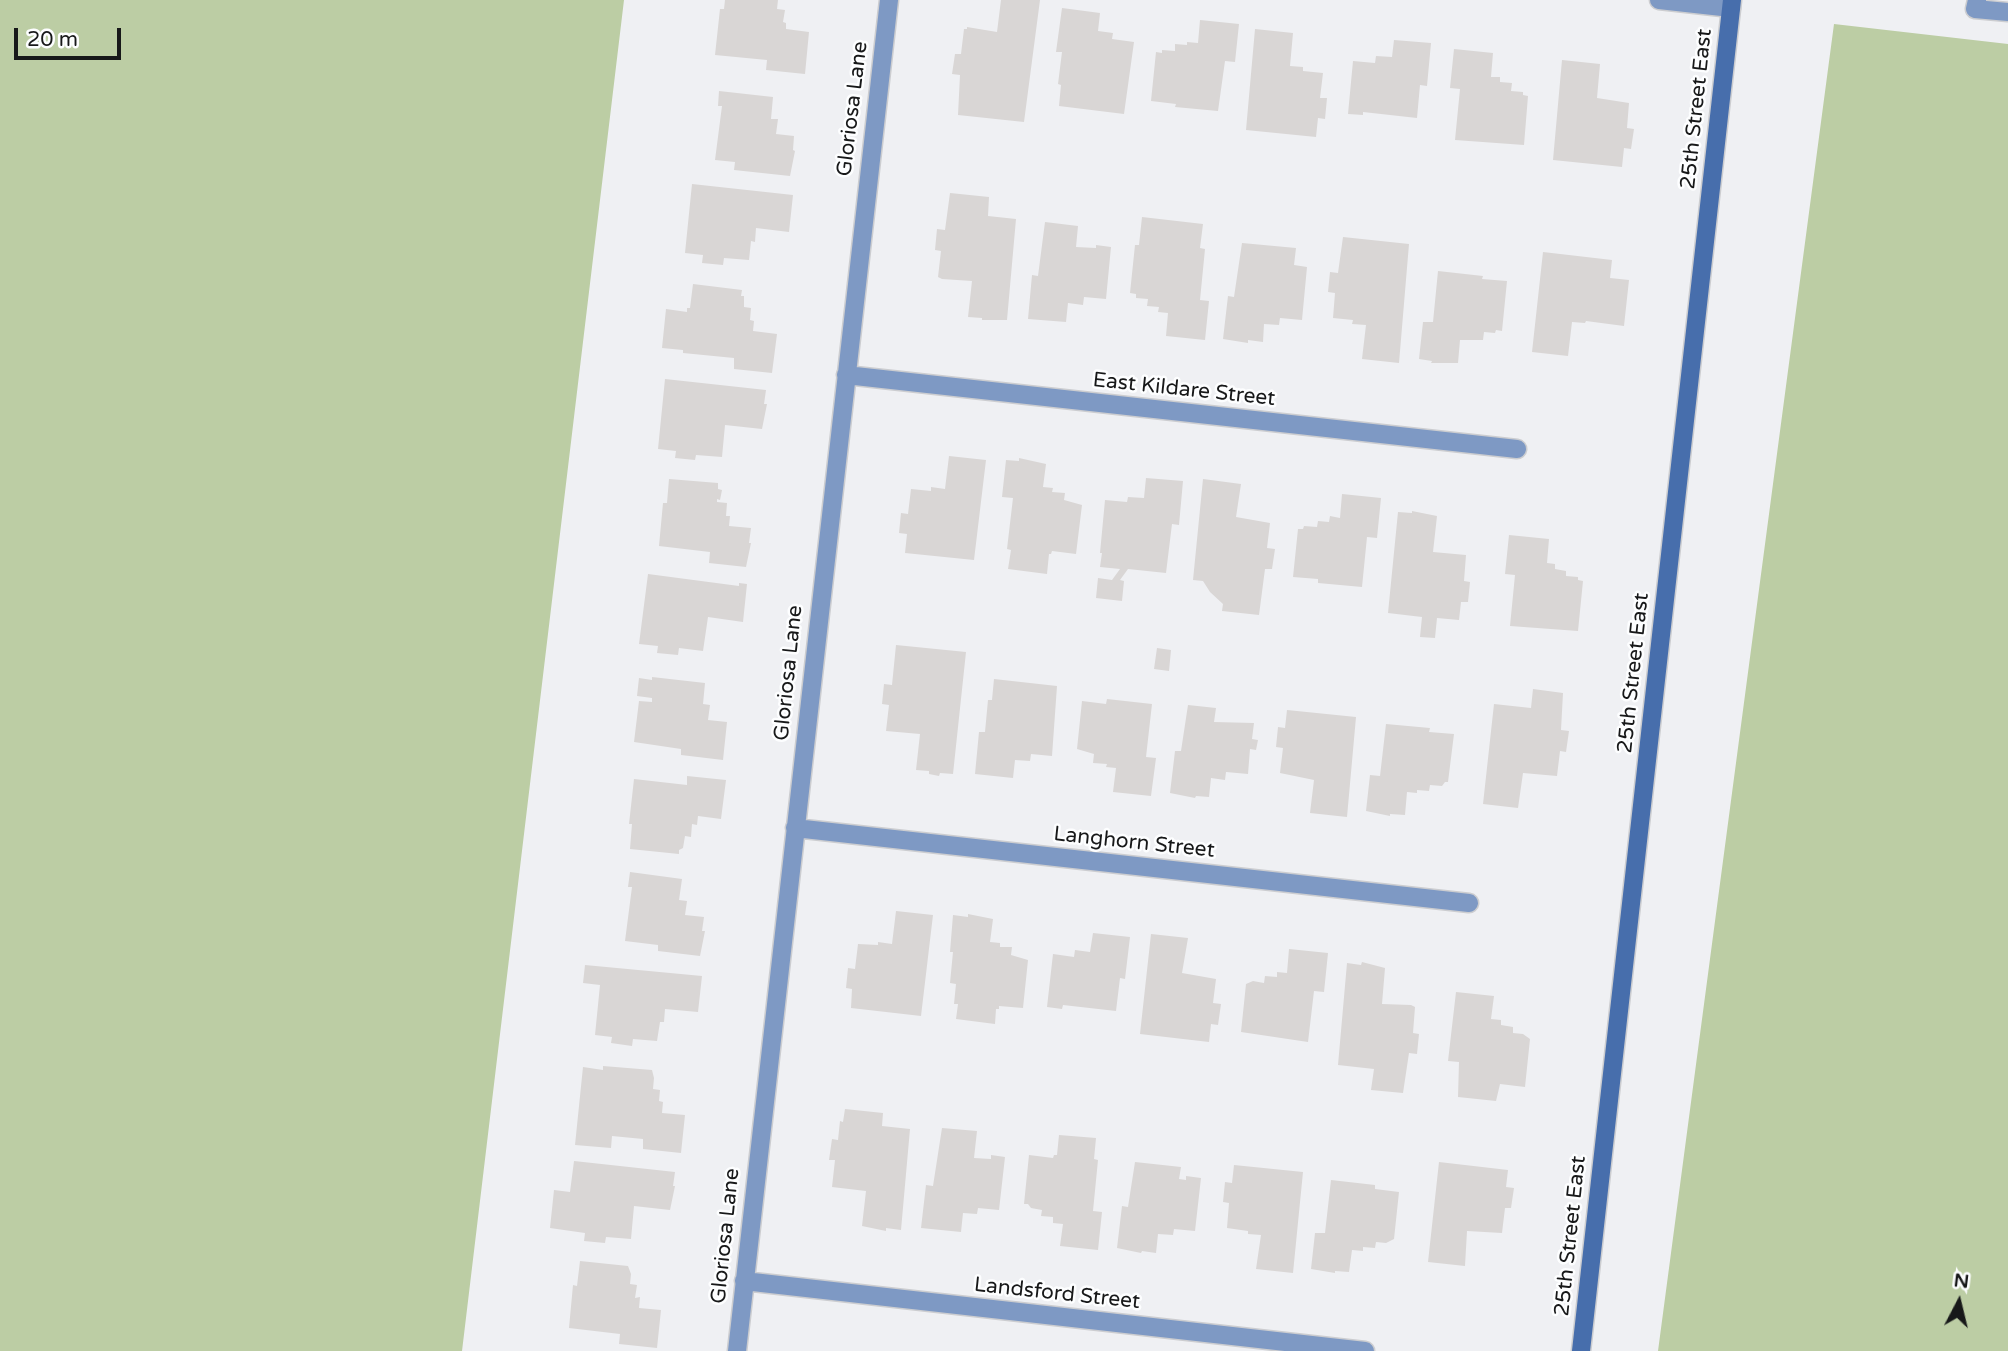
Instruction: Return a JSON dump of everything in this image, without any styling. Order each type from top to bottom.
[{"type":"street","name":"Gloriosa Lane","points":[[737,1351],[889,0]]},
{"type":"street","points":[[1659,0],[1732,4]]},
{"type":"street","points":[[1977,0],[1975,9],[2008,12]]},
{"type":"street","name":"25th Street East","points":[[1581,1351],[1732,4]]},
{"type":"street","name":"East Kildare Street","points":[[846,375],[1517,449]]},
{"type":"street","name":"Langhorn Street","points":[[795,828],[1469,903]]},
{"type":"street","name":"Landsford Street","points":[[744,1281],[1365,1351]]},
{"type":"green space","points":[[0,0],[624,0],[462,1351],[0,1351]]},
{"type":"green space","points":[[1834,24],[2008,44],[2008,1351],[1658,1351]]},
{"type":"building","points":[[725,0],[778,0],[777,9],[785,10],[783,22],[786,23],[786,29],[809,32],[805,74],[766,70],[767,60],[715,55],[720,9],[724,9]]},
{"type":"building","points":[[1001,0],[1040,0],[1024,122],[958,115],[960,75],[952,74],[955,54],[961,54],[964,29],[967,27],[997,32]]},
{"type":"building","points":[[1062,8],[1100,13],[1098,31],[1113,33],[1112,39],[1134,42],[1124,114],[1059,106],[1061,85],[1058,84],[1062,52],[1056,52]]},
{"type":"building","points":[[1200,20],[1239,24],[1235,62],[1225,61],[1218,111],[1175,107],[1176,104],[1151,101],[1156,52],[1175,51],[1175,44],[1198,43]]},
{"type":"building","points":[[1255,29],[1293,33],[1290,66],[1303,67],[1303,71],[1323,73],[1320,98],[1327,98],[1325,119],[1318,118],[1316,137],[1246,130]]},
{"type":"building","points":[[1394,40],[1431,43],[1427,86],[1420,85],[1417,118],[1363,112],[1363,115],[1348,114],[1353,61],[1375,63],[1376,56],[1392,57]]},
{"type":"building","points":[[1454,49],[1493,53],[1491,77],[1500,77],[1500,82],[1512,83],[1511,91],[1523,92],[1523,95],[1528,96],[1524,145],[1455,140],[1460,89],[1450,88]]},
{"type":"building","points":[[1562,60],[1600,64],[1597,98],[1629,103],[1627,128],[1634,129],[1631,149],[1624,148],[1622,167],[1553,160]]},
{"type":"building","points":[[719,91],[773,97],[771,119],[778,119],[776,134],[794,136],[795,151],[790,176],[734,170],[735,162],[715,160],[722,106],[718,106]]},
{"type":"building","points":[[692,184],[793,195],[789,232],[756,228],[755,242],[751,241],[749,260],[724,258],[723,265],[702,263],[703,255],[685,253]]},
{"type":"building","points":[[950,193],[989,197],[988,216],[1016,219],[1007,320],[968,317],[972,281],[938,277],[941,251],[935,250],[937,229],[945,230]]},
{"type":"building","points":[[1142,217],[1203,224],[1200,248],[1205,249],[1200,300],[1209,301],[1205,340],[1166,336],[1168,313],[1158,312],[1159,307],[1147,306],[1148,299],[1136,298],[1136,294],[1130,293],[1135,245],[1139,245]]},
{"type":"building","points":[[1045,222],[1078,226],[1076,247],[1111,247],[1106,299],[1084,297],[1083,305],[1068,303],[1066,322],[1028,319],[1032,275],[1038,276]]},
{"type":"building","points":[[1343,237],[1409,244],[1399,363],[1362,359],[1366,325],[1352,324],[1353,320],[1333,318],[1335,293],[1328,292],[1330,272],[1338,273]]},
{"type":"building","points":[[1242,243],[1296,248],[1294,265],[1307,267],[1302,320],[1280,318],[1279,325],[1264,324],[1263,342],[1248,340],[1248,343],[1223,339],[1228,296],[1234,297]]},
{"type":"building","points":[[1543,252],[1612,260],[1610,278],[1629,280],[1624,326],[1572,322],[1568,356],[1532,352]]},
{"type":"building","points":[[1438,271],[1507,281],[1502,331],[1484,332],[1483,340],[1460,340],[1458,363],[1431,363],[1432,361],[1419,359],[1423,322],[1433,322]]},
{"type":"building","points":[[693,284],[742,290],[744,307],[751,308],[753,331],[777,334],[772,373],[734,369],[734,358],[662,348],[666,309],[687,312]]},
{"type":"building","points":[[665,379],[766,390],[764,404],[767,404],[762,429],[725,425],[722,457],[696,455],[695,460],[675,458],[676,451],[658,449]]},
{"type":"building","points":[[949,456],[986,460],[974,560],[905,553],[907,534],[899,533],[901,513],[908,514],[911,489],[945,489]]},
{"type":"building","points":[[1019,458],[1046,464],[1043,487],[1053,488],[1052,492],[1065,493],[1064,500],[1082,505],[1076,554],[1052,551],[1049,554],[1047,574],[1008,569],[1011,550],[1007,549],[1013,498],[1002,497],[1006,460],[1019,461]]},
{"type":"building","points":[[1146,478],[1183,481],[1179,525],[1172,524],[1166,573],[1128,569],[1120,580],[1124,581],[1122,601],[1096,598],[1098,578],[1112,580],[1120,569],[1100,567],[1105,500],[1127,502],[1128,497],[1144,498]]},
{"type":"building","points":[[669,479],[718,483],[718,489],[722,490],[717,502],[727,503],[726,516],[730,516],[729,526],[751,528],[746,567],[709,563],[710,552],[659,546],[663,503],[667,503]]},
{"type":"building","points":[[1203,479],[1241,484],[1236,517],[1270,523],[1267,548],[1275,549],[1272,569],[1265,569],[1259,615],[1222,611],[1223,604],[1203,581],[1193,580]]},
{"type":"building","points":[[1342,494],[1381,498],[1377,538],[1367,537],[1362,587],[1318,583],[1318,579],[1293,577],[1298,529],[1303,529],[1304,526],[1317,527],[1318,521],[1329,522],[1330,516],[1340,518]]},
{"type":"building","points":[[1412,511],[1437,516],[1433,552],[1466,555],[1464,581],[1470,582],[1468,602],[1461,602],[1459,620],[1437,618],[1435,638],[1420,637],[1422,617],[1388,613],[1398,512]]},
{"type":"building","points":[[1509,535],[1549,539],[1547,563],[1555,564],[1555,569],[1566,571],[1566,576],[1578,577],[1578,580],[1583,581],[1578,631],[1510,626],[1515,575],[1505,574]]},
{"type":"building","points":[[648,574],[739,586],[739,583],[747,584],[743,622],[708,617],[703,651],[679,648],[678,655],[657,653],[658,646],[639,644]]},
{"type":"building","points":[[896,645],[966,652],[953,774],[940,773],[939,776],[929,774],[929,771],[916,770],[920,734],[886,731],[889,705],[882,704],[884,684],[892,685]]},
{"type":"building","points":[[1157,648],[1171,650],[1169,671],[1154,669]]},
{"type":"building","points":[[652,677],[705,683],[703,704],[710,705],[708,720],[727,722],[723,760],[681,755],[681,749],[634,742],[639,701],[652,702],[652,698],[637,696],[639,678],[652,680]]},
{"type":"building","points":[[994,679],[1057,686],[1052,756],[1031,754],[1030,761],[1015,760],[1013,778],[975,774],[979,732],[985,732],[988,700],[992,700]]},
{"type":"building","points":[[1533,689],[1563,693],[1561,730],[1569,731],[1566,752],[1560,751],[1557,776],[1523,773],[1518,808],[1483,804],[1494,704],[1531,708]]},
{"type":"building","points":[[1107,699],[1152,704],[1146,757],[1156,758],[1151,796],[1113,792],[1116,768],[1093,763],[1094,754],[1077,749],[1082,701],[1106,704]]},
{"type":"building","points":[[1188,705],[1216,708],[1214,722],[1254,723],[1252,739],[1258,740],[1256,750],[1250,749],[1248,774],[1226,772],[1225,780],[1211,778],[1209,797],[1195,798],[1170,793],[1175,751],[1181,751]]},
{"type":"building","points":[[1287,710],[1356,717],[1347,817],[1310,813],[1314,780],[1280,773],[1283,748],[1276,747],[1278,727],[1285,728]]},
{"type":"building","points":[[1386,724],[1430,728],[1429,732],[1454,734],[1448,782],[1442,786],[1430,785],[1429,791],[1407,792],[1405,815],[1390,816],[1366,811],[1370,775],[1380,776]]},
{"type":"building","points":[[687,776],[726,780],[721,819],[698,816],[697,825],[692,824],[691,837],[685,836],[679,854],[630,849],[632,824],[629,824],[634,779],[687,785]]},
{"type":"building","points":[[630,872],[682,879],[679,900],[687,901],[685,915],[704,917],[702,931],[705,931],[700,956],[658,951],[658,945],[625,941],[632,887],[628,887]]},
{"type":"building","points":[[896,911],[933,915],[921,1016],[851,1008],[852,989],[846,988],[848,968],[855,969],[858,944],[892,944]]},
{"type":"building","points":[[968,914],[993,919],[990,942],[1000,943],[1000,947],[1012,947],[1011,955],[1028,960],[1023,1008],[999,1006],[999,1009],[996,1009],[995,1024],[956,1019],[956,984],[950,983],[953,915],[968,917]]},
{"type":"building","points":[[1093,933],[1130,937],[1125,979],[1120,978],[1116,1011],[1063,1005],[1062,1009],[1047,1007],[1053,954],[1074,957],[1075,950],[1090,952]]},
{"type":"building","points":[[1151,934],[1188,938],[1182,973],[1216,979],[1213,1003],[1221,1004],[1218,1025],[1211,1024],[1209,1042],[1140,1034]]},
{"type":"building","points":[[1289,949],[1328,953],[1324,992],[1314,991],[1308,1042],[1241,1032],[1246,984],[1253,981],[1264,983],[1265,976],[1277,977],[1277,972],[1287,973]]},
{"type":"building","points":[[1362,962],[1385,968],[1382,1004],[1415,1007],[1413,1033],[1419,1034],[1417,1054],[1409,1053],[1403,1093],[1371,1090],[1374,1069],[1338,1065],[1347,963],[1361,965]]},
{"type":"building","points":[[585,965],[702,976],[698,1012],[665,1009],[664,1022],[660,1022],[657,1041],[633,1039],[632,1046],[611,1043],[612,1037],[595,1035],[600,985],[583,983]]},
{"type":"building","points":[[1456,992],[1494,996],[1491,1019],[1501,1020],[1501,1025],[1513,1027],[1513,1033],[1523,1034],[1530,1039],[1525,1087],[1500,1084],[1496,1101],[1458,1097],[1459,1062],[1448,1061]]},
{"type":"building","points":[[603,1066],[652,1070],[653,1089],[660,1090],[659,1101],[663,1102],[662,1113],[685,1115],[681,1153],[643,1149],[643,1139],[612,1136],[611,1148],[575,1145],[583,1067],[603,1070]]},
{"type":"building","points":[[845,1109],[883,1113],[882,1126],[910,1129],[901,1230],[886,1228],[886,1231],[862,1226],[866,1191],[832,1187],[835,1160],[829,1160],[832,1139],[838,1140],[840,1121],[843,1122]]},
{"type":"building","points":[[942,1128],[977,1131],[974,1158],[991,1159],[991,1155],[1005,1157],[999,1210],[978,1208],[977,1214],[963,1213],[961,1232],[921,1228],[926,1185],[933,1186]]},
{"type":"building","points":[[1059,1135],[1096,1138],[1094,1159],[1098,1160],[1093,1211],[1102,1212],[1098,1250],[1060,1246],[1063,1224],[1053,1223],[1053,1217],[1041,1216],[1042,1210],[1024,1204],[1029,1155],[1053,1158],[1057,1155]]},
{"type":"building","points":[[574,1161],[675,1172],[670,1210],[634,1206],[631,1239],[606,1237],[605,1243],[584,1241],[585,1233],[550,1228],[554,1190],[570,1192]]},
{"type":"building","points":[[1135,1162],[1181,1167],[1179,1179],[1186,1180],[1186,1176],[1201,1178],[1195,1231],[1174,1229],[1173,1235],[1158,1234],[1156,1253],[1117,1248],[1122,1206],[1128,1207]]},
{"type":"building","points":[[1439,1162],[1508,1170],[1506,1187],[1514,1188],[1511,1208],[1505,1208],[1502,1233],[1467,1231],[1465,1266],[1428,1262]]},
{"type":"building","points":[[1234,1165],[1303,1172],[1293,1273],[1256,1269],[1261,1235],[1227,1228],[1229,1203],[1223,1202],[1225,1182],[1232,1183]]},
{"type":"building","points":[[1331,1180],[1375,1185],[1375,1189],[1399,1192],[1394,1239],[1386,1243],[1376,1242],[1375,1248],[1352,1250],[1349,1272],[1311,1269],[1315,1233],[1325,1233]]},
{"type":"building","points":[[580,1261],[628,1266],[630,1284],[637,1285],[635,1298],[640,1297],[639,1308],[661,1310],[657,1348],[619,1344],[620,1334],[569,1328],[573,1285],[577,1286]]}]
